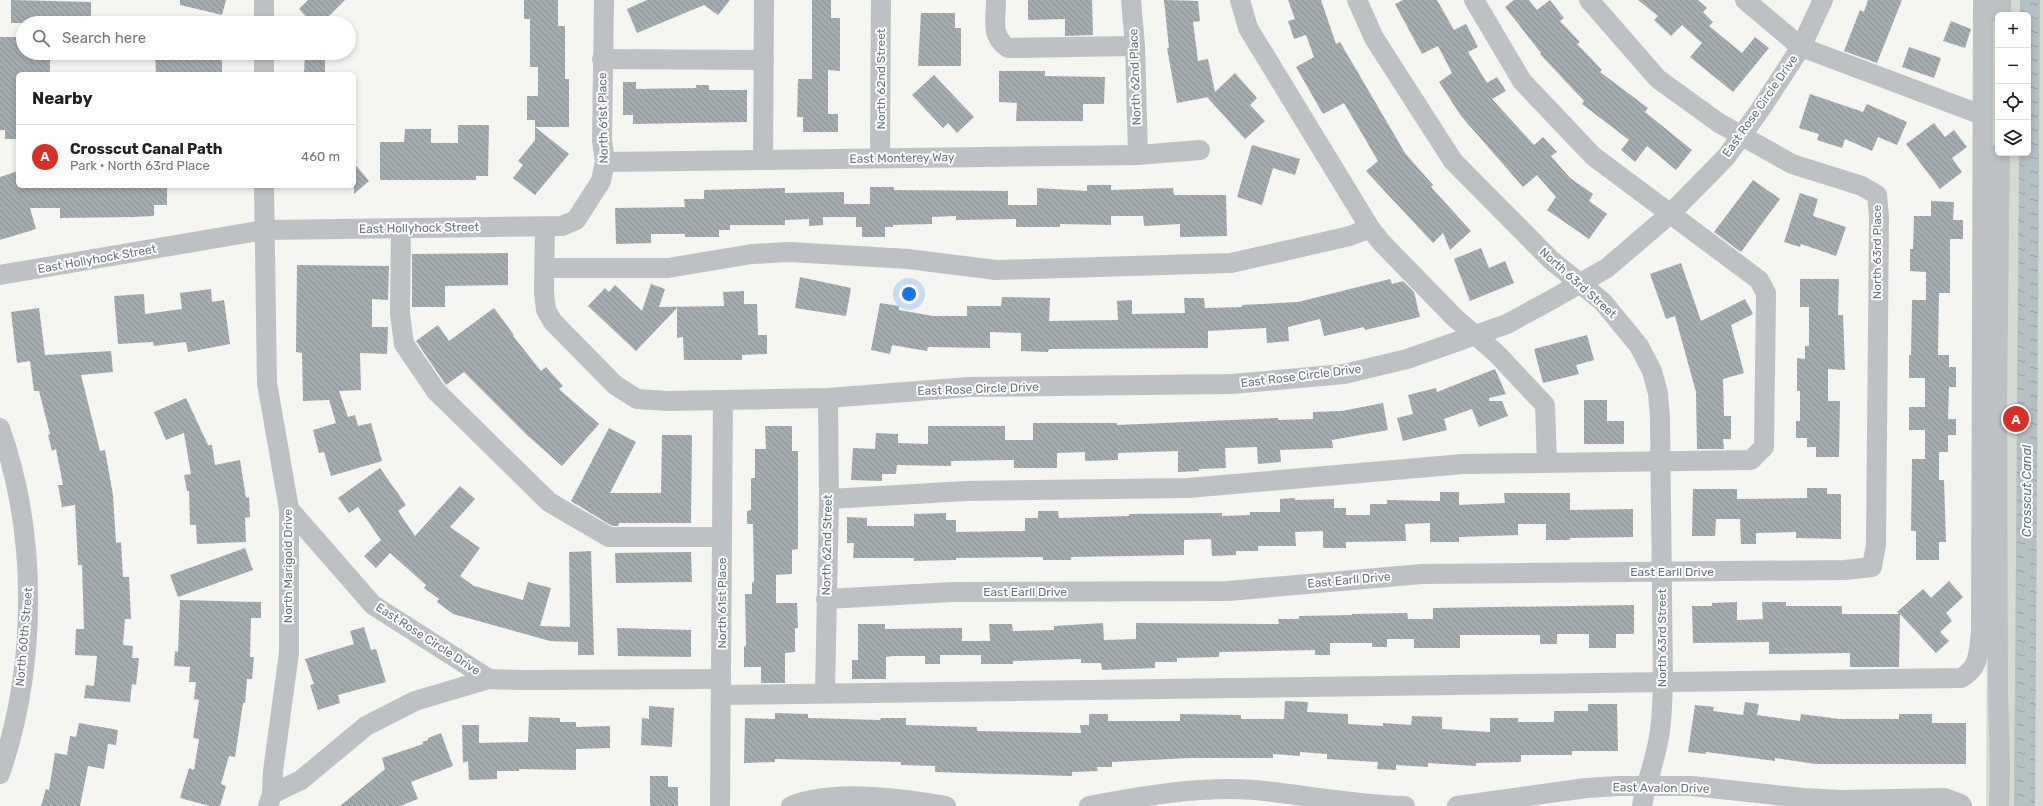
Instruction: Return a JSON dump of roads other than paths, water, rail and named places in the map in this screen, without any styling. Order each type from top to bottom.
[{"type":"street","points":[[264,0],[264,16]]},
{"type":"street","name":"North 61st Place","points":[[545,227],[562,226],[576,220],[601,181],[605,162],[602,141],[604,0]]},
{"type":"street","points":[[763,159],[764,0]]},
{"type":"street","name":"North 62nd Street","points":[[880,158],[881,0]]},
{"type":"street","points":[[996,0],[995,35],[1000,43],[1008,48],[1135,46]]},
{"type":"street","name":"North 62nd Place","points":[[1131,0],[1135,46],[1138,154]]},
{"type":"street","points":[[1240,0],[1248,28],[1370,228],[1381,242],[1455,318],[1495,352],[1545,405],[1547,462]]},
{"type":"street","name":"North 63rd Street","points":[[1357,0],[1374,38],[1453,161],[1551,260],[1603,302],[1625,326],[1639,346],[1652,371],[1658,393],[1661,462],[1663,682],[1662,721],[1656,755],[1646,786],[1642,806]]},
{"type":"street","points":[[829,499],[966,491],[1188,488],[1463,464],[1751,460],[1764,447],[1766,294],[1758,280],[1593,156],[1522,81],[1474,0]]},
{"type":"street","name":"North 63rd Place","points":[[1588,0],[1658,79],[1719,123],[1792,164],[1862,186],[1876,195],[1879,216],[1876,536],[1872,567]]},
{"type":"street","points":[[1745,0],[1801,47],[1982,115]]},
{"type":"street","name":"East Rose Circle Drive","points":[[723,401],[828,398],[969,387],[1232,384],[1344,374],[1408,359],[1475,336],[1507,324],[1607,268],[1670,214],[1726,157],[1742,135],[1801,47],[1823,0]]},
{"type":"street","name":"East Rose Circle Drive","points":[[270,800],[301,780],[366,726],[415,701],[489,679],[825,692],[1961,678],[1971,672],[1977,663],[1981,633],[1983,0]]},
{"type":"street","points":[[2001,0],[2001,12]]},
{"type":"street","points":[[264,60],[264,72]]},
{"type":"street","points":[[602,60],[764,60]]},
{"type":"street","name":"East Monterey Way","points":[[605,162],[1138,154],[1200,150]]},
{"type":"street","points":[[1999,806],[1998,395],[2000,156]]},
{"type":"street","name":"North Marigold Drive","points":[[264,188],[267,383],[289,509],[289,653],[270,800]]},
{"type":"street","points":[[545,227],[546,310],[553,322],[615,385],[638,399],[723,401]]},
{"type":"street","name":"East Hollyhock Street","points":[[0,275],[264,230],[545,227]]},
{"type":"street","points":[[545,268],[668,268],[752,254],[790,252],[908,258],[996,270],[1231,263],[1350,236],[1370,228]]},
{"type":"street","points":[[401,229],[400,314],[404,344],[436,391],[548,502],[609,537],[722,537]]},
{"type":"street","name":"North 62nd Street","points":[[825,692],[829,499],[828,398]]},
{"type":"street","name":"North 61st Place","points":[[720,806],[723,401]]},
{"type":"street","name":"North 60th Street","points":[[0,428],[17,483],[23,517],[29,583],[24,660],[18,706],[7,753],[0,774]]},
{"type":"street","name":"East Rose Circle Drive","points":[[289,509],[373,605],[489,679]]},
{"type":"street","name":"East Earll Drive","points":[[826,599],[953,592],[1228,591],[1422,574],[1845,570],[1872,567]]},
{"type":"street","name":"East Avalon Drive","points":[[1457,806],[1586,788],[1646,786],[1692,786],[1803,798],[1842,800],[1945,798],[1961,805]]},
{"type":"street","points":[[1089,806],[1143,796],[1221,798],[1254,790],[1380,805],[1405,806]]},
{"type":"street","points":[[791,806],[799,803],[832,802],[869,798],[917,801],[946,806]]},
{"type":"water","name":"Crosscut Canal","points":[[2020,0],[2040,0],[2035,806],[2014,806],[2019,156],[2031,156],[2031,12],[2020,12]]},
{"type":"place","name":"Crosscut Canal Path","points":[[2016,419]]}]
